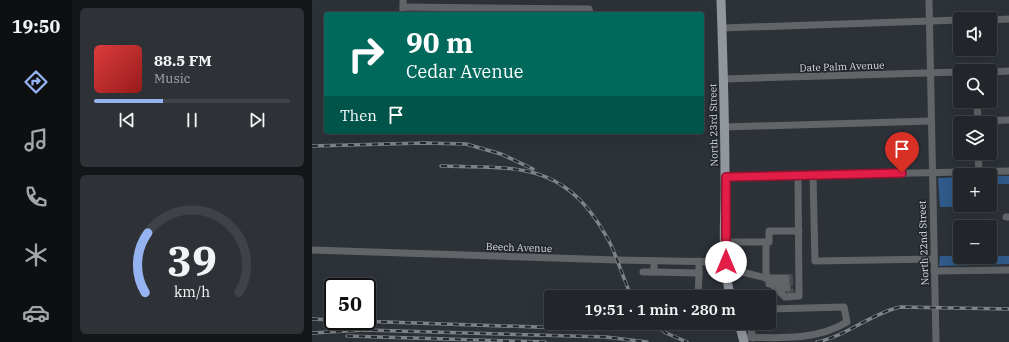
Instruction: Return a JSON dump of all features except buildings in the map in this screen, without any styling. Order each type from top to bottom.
[{"type":"main road","name":"North 23rd Street","points":[[721,0],[726,177],[726,272],[730,290]]},
{"type":"main road","points":[[741,330],[743,340]]},
{"type":"street","name":"North 22nd Street","points":[[929,0],[936,342]]},
{"type":"street","points":[[403,7],[524,11],[589,9],[590,12]]},
{"type":"street","points":[[997,20],[1009,19]]},
{"type":"street","points":[[722,28],[953,20]]},
{"type":"street","points":[[997,72],[1009,71]]},
{"type":"street","name":"Date Palm Avenue","points":[[724,79],[953,72]]},
{"type":"street","points":[[997,121],[1009,120]]},
{"type":"street","points":[[724,127],[931,121]]},
{"type":"street","points":[[997,171],[1009,171]]},
{"type":"street","points":[[726,177],[953,173]]},
{"type":"street","points":[[813,175],[815,261],[934,258]]},
{"type":"street","points":[[766,242],[779,285],[785,297],[799,296],[797,284],[799,231],[798,176]]},
{"type":"street","points":[[726,242],[769,242],[769,231],[799,231]]},
{"type":"street","name":"Beech Avenue","points":[[312,250],[726,262]]},
{"type":"street","points":[[654,261],[654,272]]},
{"type":"street","points":[[698,290],[699,262]]},
{"type":"street","points":[[934,271],[1009,270]]},
{"type":"street","points":[[726,272],[738,271],[779,285]]},
{"type":"street","points":[[643,272],[698,273]]},
{"type":"street","points":[[743,340],[753,338],[812,336],[832,331],[847,322],[844,307],[776,309]]},
{"type":"street","points":[[751,330],[753,338]]},
{"type":"shaded area","points":[[997,176],[1009,176],[1009,184],[997,184]]},
{"type":"shaded area","points":[[953,177],[953,207],[940,207],[938,178]]},
{"type":"shaded area","points":[[940,256],[953,256],[953,264],[997,264],[997,256],[1009,256],[1009,264],[939,266]]},
{"type":"tunnel","points":[[786,278],[795,277]]},
{"type":"tunnel","points":[[786,283],[796,283]]},
{"type":"tunnel","points":[[787,292],[796,292]]},
{"type":"railway","points":[[312,146],[424,143],[466,144],[501,154],[533,169]]},
{"type":"railway","points":[[441,166],[495,167],[518,170],[538,174],[558,183],[576,196],[593,215],[609,241],[629,290]]},
{"type":"railway","points":[[817,342],[838,335],[889,310],[900,307],[1009,309]]},
{"type":"railway","points":[[312,319],[324,320]]},
{"type":"railway","points":[[376,322],[544,327]]},
{"type":"railway","points":[[312,333],[365,330],[606,337],[647,342]]},
{"type":"railway","points":[[662,330],[687,342]]},
{"type":"railway","points":[[347,336],[545,342]]},
{"type":"route","points":[[726,262],[726,177],[902,173]]}]
